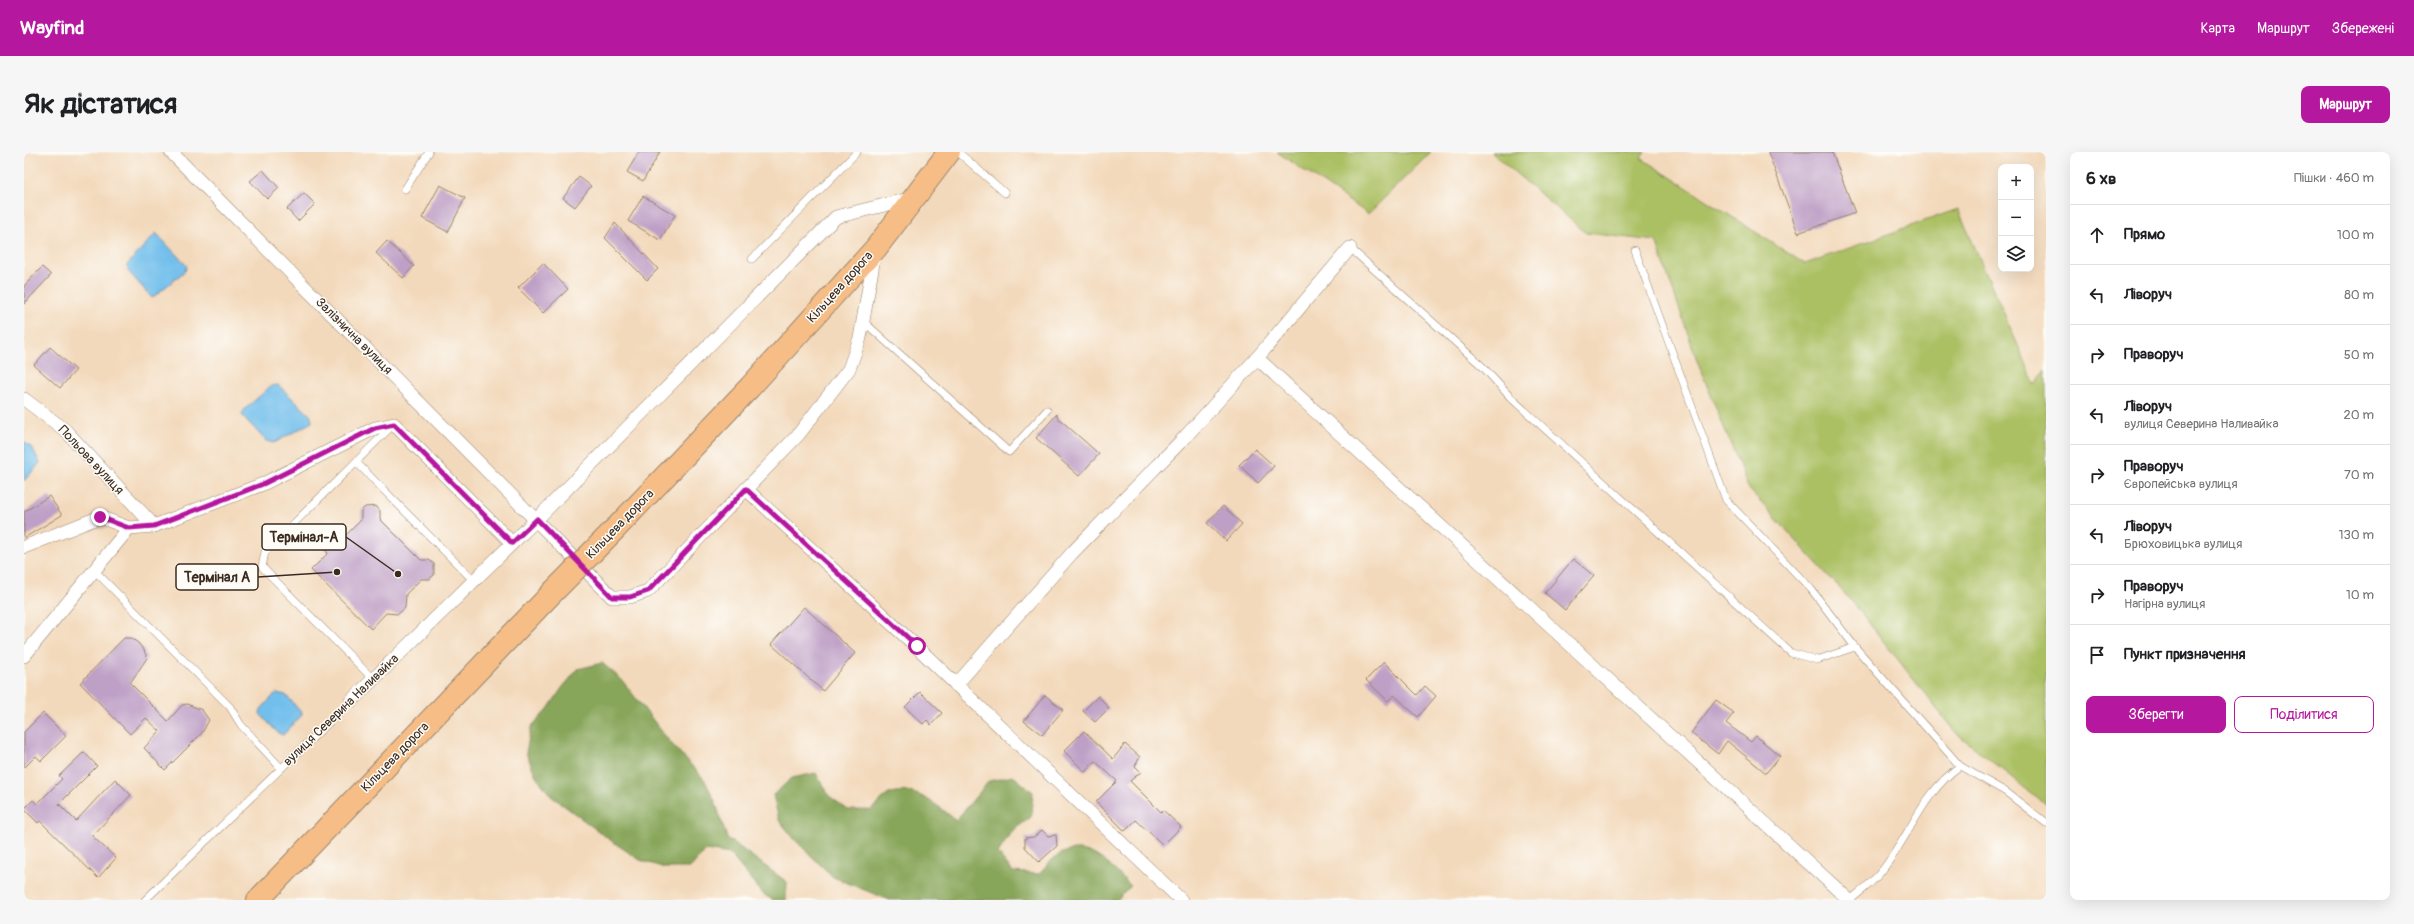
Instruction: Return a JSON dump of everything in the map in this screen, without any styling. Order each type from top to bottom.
[{"type":"highway","name":"Кільцева дорога","points":[[258,900],[750,387],[876,248],[949,152]]},
{"type":"street","name":"Залізнична вулиця","points":[[171,152],[537,519],[612,597],[630,597],[648,591],[798,435],[850,369],[862,321],[876,248]]},
{"type":"street","name":"вулиця Северина Наливайка","points":[[351,700],[537,519],[836,217],[915,197]]},
{"type":"street","points":[[956,685],[1072,554],[1186,436],[1257,358],[1350,248]]},
{"type":"street","points":[[1257,358],[1850,900]]},
{"type":"street","name":"Польова вулиця","points":[[24,399],[65,430],[154,526]]},
{"type":"street","points":[[24,547],[100,517],[129,528],[154,526],[263,484],[375,428],[394,424],[512,543]]},
{"type":"street","points":[[746,489],[956,685],[1181,900]]},
{"type":"street","points":[[24,656],[129,528]]},
{"type":"lane","points":[[405,189],[429,152]]},
{"type":"lane","points":[[752,259],[857,152]]},
{"type":"lane","points":[[958,152],[1005,192]]},
{"type":"lane","points":[[1350,248],[1483,367],[1511,398],[1791,653],[1817,660],[1855,647]]},
{"type":"lane","points":[[1635,250],[1726,500],[1811,588],[1855,647],[1960,766],[2006,792],[2046,823]]},
{"type":"lane","points":[[862,321],[1009,452],[1047,410]]},
{"type":"lane","points":[[373,679],[262,567],[266,552],[394,424]]},
{"type":"lane","points":[[356,462],[474,580]]},
{"type":"lane","points":[[94,570],[230,707],[241,725],[281,768]]},
{"type":"lane","name":"вулиця Северина Наливайка","points":[[145,900],[351,700]]},
{"type":"lane","points":[[1850,900],[1880,874],[1922,806],[1944,777],[1960,766]]},
{"type":"green space","points":[[1277,152],[1431,152],[1368,214]]},
{"type":"green space","points":[[1491,152],[1645,152],[1641,158],[1805,264],[1958,209],[2035,384],[2046,370],[2046,805],[1955,732],[1854,604],[1749,489],[1699,366],[1656,241],[1586,233]]},
{"type":"green space","points":[[602,663],[621,679],[670,742],[704,779],[715,801],[727,838],[787,882],[786,900],[773,900],[763,894],[730,854],[706,850],[690,868],[665,868],[640,860],[551,796],[536,776],[526,753],[531,727],[548,709],[562,688],[578,669]]},
{"type":"green space","points":[[816,773],[828,795],[848,810],[870,810],[889,794],[908,792],[925,798],[956,820],[989,781],[1013,776],[1033,792],[1031,817],[1011,832],[998,853],[1013,872],[1039,874],[1057,856],[1068,851],[1079,850],[1089,852],[1107,863],[1131,886],[1117,900],[889,900],[833,877],[796,841],[779,820],[773,795],[792,778]]},
{"type":"water","points":[[156,233],[187,266],[185,271],[152,298],[128,271],[127,265]]},
{"type":"water","points":[[278,385],[311,416],[312,422],[274,443],[266,441],[242,415],[244,410],[271,386]]},
{"type":"water","points":[[24,441],[33,449],[40,463],[24,481]]},
{"type":"water","points":[[276,693],[286,695],[302,713],[301,716],[283,735],[278,733],[260,714],[261,709]]},
{"type":"building","points":[[639,152],[660,152],[643,181],[627,172]]},
{"type":"building","points":[[1768,152],[1832,152],[1855,213],[1798,233]]},
{"type":"building","points":[[263,170],[279,188],[267,199],[250,181]]},
{"type":"building","points":[[579,177],[591,186],[575,207],[563,198]]},
{"type":"building","points":[[440,185],[465,198],[448,232],[422,218]]},
{"type":"building","points":[[304,193],[315,204],[298,221],[287,209]]},
{"type":"building","points":[[643,196],[675,215],[660,240],[628,221]]},
{"type":"building","points":[[615,223],[658,269],[647,280],[605,238]]},
{"type":"building","points":[[387,241],[414,266],[403,278],[376,253]]},
{"type":"building","points":[[543,263],[568,289],[543,313],[518,288]]},
{"type":"building","points":[[42,267],[51,275],[24,304],[24,286]]},
{"type":"building","points":[[50,347],[76,370],[60,388],[34,365]]},
{"type":"building","points":[[1057,414],[1057,417],[1099,454],[1079,476],[1036,438]]},
{"type":"building","points":[[1255,449],[1274,466],[1258,483],[1239,465]]},
{"type":"building","points":[[49,496],[62,515],[24,538],[24,512]]},
{"type":"building","points":[[376,506],[380,511],[380,519],[421,560],[429,560],[434,564],[434,575],[429,579],[421,579],[406,594],[405,608],[398,614],[386,613],[371,629],[311,570],[328,553],[320,544],[320,536],[329,527],[336,528],[345,536],[361,520],[361,511],[365,507]]},
{"type":"building","points":[[1223,506],[1242,524],[1226,541],[1207,523]]},
{"type":"building","points":[[1573,559],[1594,576],[1565,610],[1545,593]]},
{"type":"building","points":[[804,607],[855,653],[823,691],[771,644]]},
{"type":"building","points":[[124,638],[131,638],[138,643],[144,650],[147,658],[130,683],[168,721],[182,705],[187,704],[202,710],[209,720],[202,733],[165,770],[144,748],[160,731],[146,718],[130,734],[80,683]]},
{"type":"building","points":[[1384,662],[1417,695],[1425,686],[1436,696],[1418,717],[1394,695],[1388,701],[1366,680]]},
{"type":"building","points":[[920,692],[942,713],[931,725],[927,720],[923,724],[905,707]]},
{"type":"building","points":[[1045,695],[1063,710],[1042,735],[1024,721]]},
{"type":"building","points":[[1098,696],[1109,708],[1095,722],[1083,711]]},
{"type":"building","points":[[1716,700],[1734,713],[1726,723],[1751,742],[1756,736],[1780,756],[1766,773],[1727,741],[1718,754],[1691,733]]},
{"type":"building","points":[[43,713],[66,736],[41,761],[36,756],[24,768],[24,732]]},
{"type":"building","points":[[1084,731],[1113,759],[1125,744],[1140,757],[1135,766],[1141,772],[1130,781],[1161,812],[1163,810],[1181,827],[1163,845],[1136,820],[1125,831],[1096,802],[1117,781],[1095,761],[1085,772],[1064,751]]},
{"type":"building","points":[[84,752],[97,766],[59,804],[76,821],[115,779],[131,795],[92,836],[116,858],[98,878],[40,821],[38,823],[24,809],[33,800],[37,804],[62,779],[59,776]]},
{"type":"building","points":[[1042,830],[1048,836],[1056,835],[1057,846],[1039,862],[1025,847],[1025,838],[1034,837]]},
{"type":"place","name":"Термінал А","points":[[337,572]]},
{"type":"place","name":"Термінал-А","points":[[398,574]]},
{"type":"route","points":[[100,517],[129,528],[154,526],[263,484],[375,428],[394,424],[512,543],[537,519],[612,597],[630,597],[648,591],[746,489],[917,646]]}]
